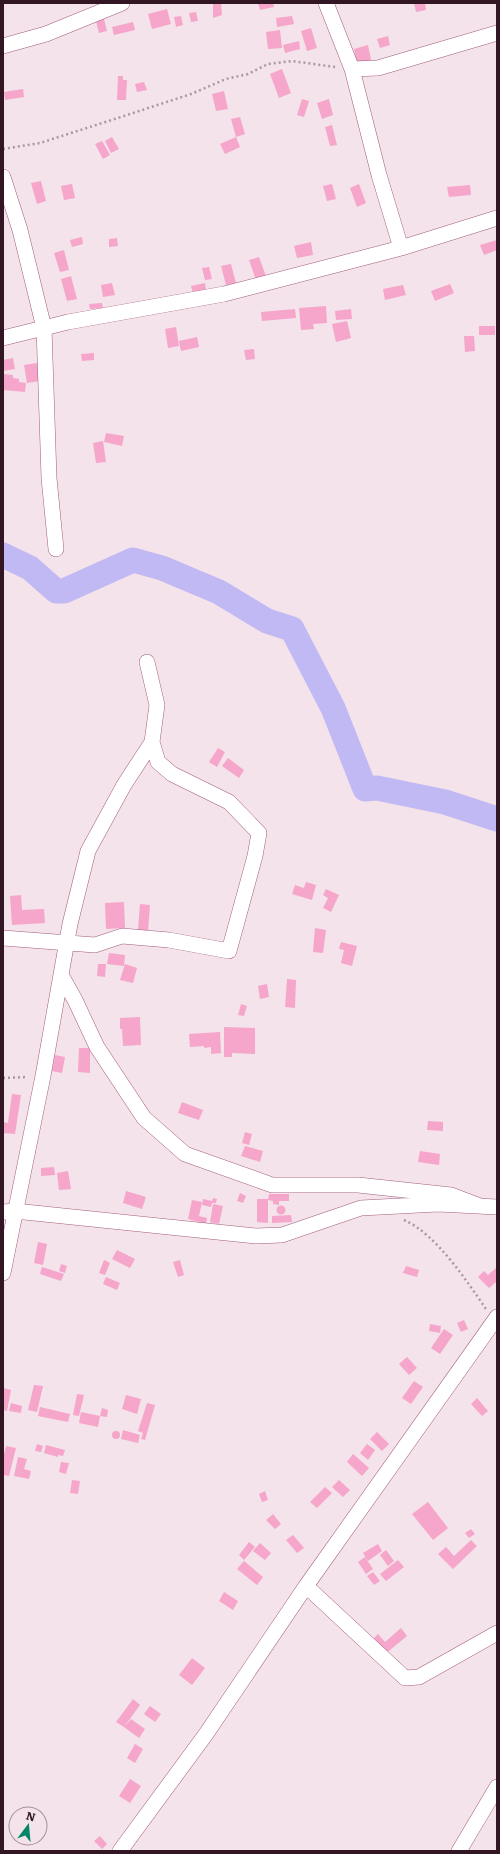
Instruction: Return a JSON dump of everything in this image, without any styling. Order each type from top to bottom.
[{"type":"street","points":[[3,46],[46,34],[122,3]]},
{"type":"street","points":[[326,3],[352,69],[379,175],[401,248]]},
{"type":"street","points":[[352,69],[378,68],[497,33]]},
{"type":"street","points":[[3,177],[20,230],[44,328],[49,478],[56,549]]},
{"type":"street","points":[[3,338],[68,322],[224,294],[401,248],[497,218]]},
{"type":"street","points":[[3,938],[95,945],[122,936],[168,940],[229,951],[255,856],[259,833],[229,802],[172,774],[158,762],[152,742],[157,705],[147,662]]},
{"type":"street","points":[[3,1273],[9,1211],[43,1076],[70,924],[88,851],[124,785],[152,742]]},
{"type":"street","points":[[61,975],[75,1000],[97,1047],[144,1118],[185,1154],[272,1185],[358,1186],[435,1193],[451,1195],[480,1206]]},
{"type":"street","points":[[9,1211],[256,1236],[282,1235],[361,1208],[438,1204],[497,1207]]},
{"type":"street","points":[[120,1851],[206,1734],[306,1586],[495,1319]]},
{"type":"street","points":[[306,1586],[405,1678],[419,1677],[497,1633]]},
{"type":"street","points":[[459,1851],[497,1787]]},
{"type":"path","points":[[3,149],[40,142],[108,121],[191,94],[226,79],[248,74],[268,64],[292,61],[352,69]]},
{"type":"path","points":[[3,1078],[43,1076]]},
{"type":"path","points":[[402,1220],[416,1226],[460,1270],[495,1319]]},
{"type":"building","points":[[213,3],[221,3],[222,15],[213,18]]},
{"type":"building","points":[[258,3],[273,3],[274,7],[260,10]]},
{"type":"building","points":[[414,3],[425,3],[426,10],[416,12]]},
{"type":"building","points":[[167,9],[171,24],[152,29],[148,14]]},
{"type":"building","points":[[196,12],[198,21],[191,22],[189,13]]},
{"type":"building","points":[[181,16],[183,25],[176,27],[174,17]]},
{"type":"building","points":[[292,16],[294,24],[277,27],[276,18]]},
{"type":"building","points":[[104,19],[107,31],[99,33],[96,21]]},
{"type":"building","points":[[133,22],[135,30],[114,35],[112,27]]},
{"type":"building","points":[[311,28],[317,48],[307,51],[301,31]]},
{"type":"building","points":[[280,30],[282,48],[268,49],[266,32]]},
{"type":"building","points":[[388,36],[390,45],[380,48],[377,39]]},
{"type":"building","points":[[299,41],[300,49],[285,53],[283,45]]},
{"type":"building","points":[[368,45],[371,60],[357,63],[354,49]]},
{"type":"building","points":[[282,69],[291,93],[279,98],[270,74]]},
{"type":"building","points":[[118,76],[123,76],[123,80],[127,80],[126,100],[117,100]]},
{"type":"building","points":[[144,82],[147,90],[137,92],[135,84]]},
{"type":"building","points":[[23,89],[24,97],[5,100],[4,92]]},
{"type":"building","points":[[224,91],[228,109],[216,111],[212,94]]},
{"type":"building","points":[[302,99],[309,101],[304,117],[297,115]]},
{"type":"building","points":[[329,99],[333,115],[322,119],[317,103]]},
{"type":"building","points":[[240,117],[245,134],[236,137],[231,119]]},
{"type":"building","points":[[332,125],[337,145],[330,146],[325,127]]},
{"type":"building","points":[[112,137],[119,149],[111,153],[105,141]]},
{"type":"building","points":[[236,137],[240,147],[225,154],[220,144]]},
{"type":"building","points":[[102,141],[110,155],[103,159],[95,144]]},
{"type":"building","points":[[41,181],[46,201],[37,204],[31,183]]},
{"type":"building","points":[[72,184],[75,198],[64,200],[61,186]]},
{"type":"building","points":[[332,184],[336,199],[327,201],[323,186]]},
{"type":"building","points":[[359,184],[366,203],[357,207],[350,188]]},
{"type":"building","points":[[470,185],[471,195],[449,197],[447,187]]},
{"type":"building","points":[[82,237],[83,244],[72,247],[70,240]]},
{"type":"building","points":[[117,238],[118,246],[109,247],[109,239]]},
{"type":"building","points":[[497,240],[497,250],[484,255],[480,245]]},
{"type":"building","points":[[311,242],[313,255],[297,258],[294,246]]},
{"type":"building","points":[[64,250],[69,270],[60,272],[54,253]]},
{"type":"building","points":[[259,257],[266,276],[256,280],[249,260]]},
{"type":"building","points":[[231,264],[236,283],[226,285],[221,266]]},
{"type":"building","points":[[209,267],[212,279],[205,280],[202,268]]},
{"type":"building","points":[[71,276],[77,299],[67,301],[61,279]]},
{"type":"building","points":[[112,283],[115,295],[103,297],[101,285]]},
{"type":"building","points":[[205,283],[206,290],[193,293],[191,286]]},
{"type":"building","points":[[450,284],[454,293],[435,301],[431,291]]},
{"type":"building","points":[[403,285],[406,295],[385,300],[383,289]]},
{"type":"building","points":[[102,303],[103,308],[90,309],[89,304]]},
{"type":"building","points":[[326,306],[327,323],[313,324],[314,329],[301,330],[299,308]]},
{"type":"building","points":[[295,309],[296,318],[262,321],[261,312]]},
{"type":"building","points":[[351,309],[352,319],[336,320],[335,311]]},
{"type":"building","points":[[347,321],[351,338],[336,342],[332,324]]},
{"type":"building","points":[[479,326],[495,326],[495,335],[479,335]]},
{"type":"building","points":[[176,327],[179,346],[168,348],[165,329]]},
{"type":"building","points":[[464,336],[474,336],[475,351],[465,352]]},
{"type":"building","points":[[197,337],[199,347],[181,351],[179,341]]},
{"type":"building","points":[[254,349],[255,359],[246,360],[244,350]]},
{"type":"building","points":[[94,353],[94,360],[82,361],[81,354]]},
{"type":"building","points":[[13,358],[15,369],[3,371],[3,360]]},
{"type":"building","points":[[37,363],[40,381],[27,383],[24,365]]},
{"type":"building","points":[[4,374],[13,375],[13,378],[19,379],[19,382],[26,383],[25,392],[3,390]]},
{"type":"building","points":[[106,433],[124,436],[122,446],[104,442]]},
{"type":"building","points":[[103,441],[106,462],[96,463],[93,443]]},
{"type":"building","points":[[218,748],[225,752],[217,767],[209,762]]},
{"type":"building","points":[[228,758],[244,770],[239,778],[222,766]]},
{"type":"building","points":[[306,882],[316,885],[312,900],[292,894],[295,885],[304,888]]},
{"type":"building","points":[[326,889],[339,895],[331,912],[323,908],[328,898],[323,895]]},
{"type":"building","points":[[21,895],[22,910],[44,909],[45,923],[12,925],[10,896]]},
{"type":"building","points":[[124,902],[125,928],[106,929],[105,903]]},
{"type":"building","points":[[140,904],[150,905],[148,931],[138,930]]},
{"type":"building","points":[[315,928],[326,930],[323,953],[313,952]]},
{"type":"building","points":[[341,942],[357,946],[352,966],[341,963],[344,950],[339,949]]},
{"type":"building","points":[[109,953],[125,955],[124,966],[107,964]]},
{"type":"building","points":[[98,964],[106,964],[105,977],[97,976]]},
{"type":"building","points":[[125,964],[137,968],[133,983],[120,980]]},
{"type":"building","points":[[287,979],[296,980],[295,1008],[285,1007]]},
{"type":"building","points":[[267,984],[269,997],[260,999],[258,986]]},
{"type":"building","points":[[241,1004],[247,1006],[244,1016],[238,1015]]},
{"type":"building","points":[[140,1017],[141,1045],[123,1046],[120,1018]]},
{"type":"building","points":[[224,1027],[255,1028],[255,1054],[232,1053],[232,1057],[224,1057]]},
{"type":"building","points":[[220,1032],[221,1053],[211,1054],[211,1047],[190,1047],[189,1034]]},
{"type":"building","points":[[79,1048],[90,1048],[90,1073],[78,1072]]},
{"type":"building","points":[[55,1055],[65,1057],[62,1073],[52,1071]]},
{"type":"building","points":[[12,1094],[21,1095],[15,1134],[3,1133],[3,1122],[8,1123]]},
{"type":"building","points":[[182,1102],[203,1110],[199,1120],[178,1113]]},
{"type":"building","points":[[428,1121],[443,1122],[443,1131],[427,1130]]},
{"type":"building","points":[[245,1132],[252,1134],[249,1145],[242,1143]]},
{"type":"building","points":[[245,1146],[263,1151],[260,1162],[241,1156]]},
{"type":"building","points":[[420,1151],[440,1154],[439,1165],[418,1162]]},
{"type":"building","points":[[54,1167],[55,1175],[41,1176],[41,1168]]},
{"type":"building","points":[[68,1171],[71,1189],[59,1190],[57,1173]]},
{"type":"building","points":[[126,1191],[146,1197],[142,1209],[123,1203]]},
{"type":"building","points":[[240,1193],[246,1196],[243,1203],[237,1201]]},
{"type":"building","points":[[269,1194],[289,1194],[289,1201],[279,1201],[279,1205],[273,1204],[273,1201],[268,1200]]},
{"type":"building","points":[[213,1198],[217,1199],[216,1203],[212,1203],[211,1207],[202,1205],[203,1199],[212,1201]]},
{"type":"building","points":[[257,1199],[268,1199],[268,1223],[257,1222]]},
{"type":"building","points":[[192,1200],[202,1202],[199,1216],[207,1218],[206,1224],[188,1219]]},
{"type":"building","points":[[213,1204],[223,1206],[219,1224],[210,1222]]},
{"type":"building","points":[[279,1206],[283,1206],[285,1210],[283,1214],[279,1214],[277,1212],[277,1208]]},
{"type":"building","points":[[291,1215],[292,1222],[272,1223],[272,1216]]},
{"type":"building","points":[[38,1242],[47,1244],[43,1265],[34,1263]]},
{"type":"building","points":[[117,1250],[135,1259],[130,1268],[112,1259]]},
{"type":"building","points":[[104,1260],[110,1263],[105,1275],[99,1273]]},
{"type":"building","points":[[180,1260],[184,1275],[178,1277],[173,1262]]},
{"type":"building","points":[[61,1264],[67,1266],[65,1273],[59,1271]]},
{"type":"building","points":[[406,1266],[419,1270],[417,1277],[403,1273]]},
{"type":"building","points":[[42,1267],[64,1274],[61,1281],[40,1274]]},
{"type":"building","points":[[497,1267],[497,1281],[489,1288],[478,1277],[484,1271],[488,1275]]},
{"type":"building","points":[[106,1277],[120,1283],[117,1290],[103,1284]]},
{"type":"building","points":[[464,1320],[468,1329],[461,1332],[457,1323]]},
{"type":"building","points":[[430,1324],[441,1326],[440,1333],[429,1331]]},
{"type":"building","points":[[444,1329],[453,1335],[440,1354],[431,1348]]},
{"type":"building","points":[[407,1357],[417,1368],[409,1375],[399,1364]]},
{"type":"building","points":[[414,1381],[423,1387],[411,1404],[402,1398]]},
{"type":"building","points":[[34,1385],[43,1386],[37,1412],[28,1410]]},
{"type":"building","points":[[3,1388],[11,1390],[7,1411],[3,1410]]},
{"type":"building","points":[[77,1394],[84,1395],[79,1416],[73,1415]]},
{"type":"building","points":[[126,1395],[141,1399],[137,1414],[122,1409]]},
{"type":"building","points":[[477,1398],[488,1411],[482,1416],[471,1404]]},
{"type":"building","points":[[11,1403],[22,1406],[21,1413],[9,1411]]},
{"type":"building","points":[[147,1403],[155,1405],[145,1440],[141,1439],[143,1433],[138,1431]]},
{"type":"building","points":[[40,1407],[70,1414],[68,1422],[38,1416]]},
{"type":"building","points":[[102,1408],[108,1410],[107,1417],[100,1416]]},
{"type":"building","points":[[81,1412],[100,1416],[98,1427],[79,1423]]},
{"type":"building","points":[[123,1430],[140,1435],[138,1443],[121,1439]]},
{"type":"building","points":[[114,1431],[118,1431],[120,1435],[118,1439],[114,1439],[112,1437],[112,1433]]},
{"type":"building","points":[[377,1432],[389,1444],[382,1451],[370,1439]]},
{"type":"building","points":[[37,1444],[43,1446],[41,1452],[35,1451]]},
{"type":"building","points":[[367,1444],[375,1450],[368,1460],[360,1453]]},
{"type":"building","points":[[46,1445],[65,1450],[63,1456],[58,1455],[58,1457],[44,1453]]},
{"type":"building","points":[[6,1446],[16,1448],[9,1476],[3,1475],[3,1459]]},
{"type":"building","points":[[353,1454],[369,1468],[362,1476],[347,1462]]},
{"type":"building","points":[[18,1457],[27,1459],[24,1469],[31,1471],[29,1479],[14,1476]]},
{"type":"building","points":[[61,1462],[69,1463],[66,1474],[59,1472]]},
{"type":"building","points":[[72,1480],[80,1481],[78,1494],[70,1493]]},
{"type":"building","points":[[339,1480],[350,1490],[343,1497],[332,1487]]},
{"type":"building","points":[[325,1487],[332,1493],[317,1508],[310,1502]]},
{"type":"building","points":[[265,1491],[268,1500],[262,1502],[259,1494]]},
{"type":"building","points":[[428,1502],[448,1528],[433,1540],[412,1514]]},
{"type":"building","points":[[273,1514],[281,1524],[275,1529],[266,1520]]},
{"type":"building","points":[[471,1529],[475,1534],[469,1538],[465,1533]]},
{"type":"building","points":[[293,1535],[304,1548],[297,1553],[286,1540]]},
{"type":"building","points":[[471,1540],[477,1546],[453,1569],[438,1554],[446,1547],[454,1556]]},
{"type":"building","points":[[249,1542],[255,1547],[244,1560],[239,1555]]},
{"type":"building","points":[[260,1543],[271,1553],[265,1560],[253,1551]]},
{"type":"building","points":[[378,1544],[382,1551],[368,1561],[363,1553]]},
{"type":"building","points":[[386,1550],[394,1561],[388,1566],[380,1555]]},
{"type":"building","points":[[365,1557],[373,1569],[366,1574],[358,1562]]},
{"type":"building","points":[[398,1560],[404,1567],[386,1581],[380,1574]]},
{"type":"building","points":[[244,1561],[263,1577],[257,1585],[237,1569]]},
{"type":"building","points":[[373,1572],[380,1581],[374,1585],[367,1576]]},
{"type":"building","points":[[224,1592],[238,1601],[233,1610],[219,1601]]},
{"type":"building","points":[[401,1628],[407,1636],[384,1655],[372,1640],[378,1634],[385,1642]]},
{"type":"building","points":[[192,1658],[205,1668],[192,1685],[179,1675]]},
{"type":"building","points":[[133,1699],[140,1705],[124,1727],[116,1722]]},
{"type":"building","points":[[150,1706],[161,1714],[155,1722],[144,1714]]},
{"type":"building","points":[[131,1719],[145,1729],[139,1738],[124,1727]]},
{"type":"building","points":[[135,1744],[143,1749],[135,1763],[127,1758]]},
{"type":"building","points":[[130,1779],[141,1786],[130,1803],[119,1796]]},
{"type":"building","points":[[100,1836],[107,1844],[102,1849],[94,1841]]},
{"type":"waterway","points":[[3,555],[30,568],[56,591],[64,591],[133,560],[162,568],[219,592],[267,621],[292,629],[333,708],[365,789],[377,788],[445,802],[497,819]]}]
